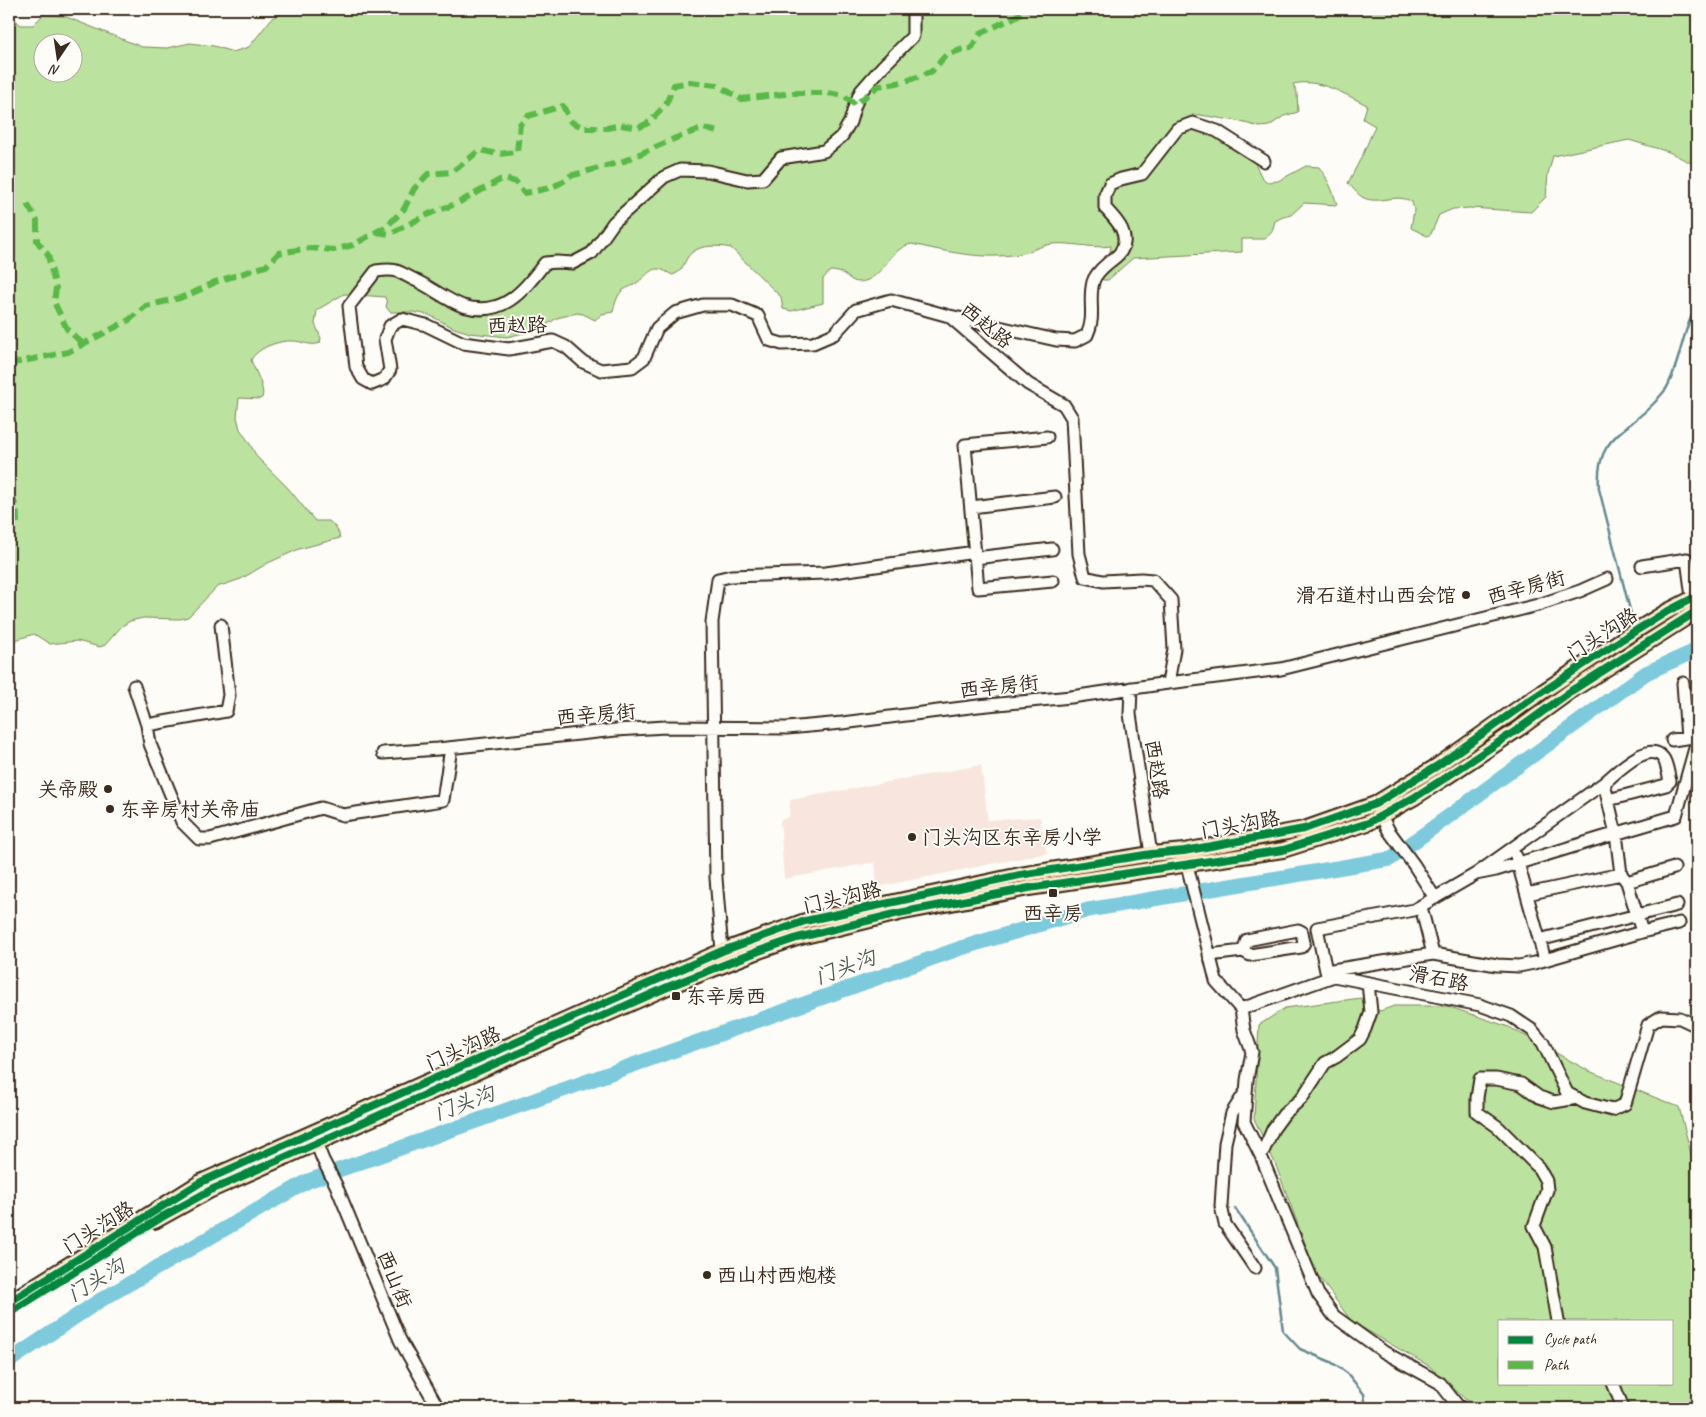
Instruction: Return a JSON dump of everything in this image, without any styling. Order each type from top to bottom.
[{"type":"main road","name":"门头沟路","points":[[724,957],[899,913],[1029,888],[1187,864],[1304,829],[1378,810],[1530,700],[1624,638],[1666,612],[1695,604]]},
{"type":"main road","name":"门头沟路","points":[[9,1313],[162,1217],[211,1190],[315,1139],[805,921],[1020,874],[1151,854],[1187,864]]},
{"type":"main road","name":"门头沟路","points":[[9,1302],[201,1182],[256,1157],[315,1139]]},
{"type":"street","name":"西赵路","points":[[913,9],[913,36],[861,91],[850,122],[842,136],[824,151],[781,158],[763,179],[748,180],[708,171],[680,170],[664,177],[614,222],[592,253],[573,263],[544,263],[525,289],[508,303],[484,308],[463,306],[392,268],[376,271],[349,306],[351,337],[356,367],[362,380],[372,384],[384,379],[390,370],[385,339],[390,326],[402,319],[426,325],[463,343],[508,348],[553,341],[566,347],[583,362],[601,370],[632,367],[644,358],[657,328],[675,313],[703,305],[732,304],[758,316],[768,340],[782,344],[813,343],[834,334],[856,310],[891,300],[949,316],[1028,384],[1064,405],[1072,418],[1080,554],[1086,577],[1104,581],[1153,580],[1171,600],[1174,649],[1168,683]]},
{"type":"street","points":[[949,316],[1056,340],[1075,340],[1087,335],[1092,321],[1092,287],[1095,277],[1103,267],[1121,253],[1125,242],[1123,229],[1105,208],[1105,195],[1110,184],[1120,179],[1142,174],[1177,129],[1193,123],[1217,131],[1264,161]]},
{"type":"street","points":[[1048,437],[965,445],[978,588],[1053,581]]},
{"type":"street","points":[[971,507],[1055,498]]},
{"type":"street","points":[[724,957],[716,878],[713,728],[712,622],[718,579],[731,576],[826,573],[975,555],[1052,549]]},
{"type":"street","points":[[1642,566],[1687,559],[1695,604]]},
{"type":"street","name":"西辛房街","points":[[384,753],[451,748],[616,730],[665,727],[787,728],[842,724],[978,706],[1072,698],[1131,688],[1281,669],[1538,605],[1580,592],[1607,579]]},
{"type":"street","points":[[147,725],[226,711],[229,695],[221,625]]},
{"type":"street","points":[[1476,874],[1676,816],[1694,738],[1682,683]]},
{"type":"street","points":[[134,686],[147,725],[150,744],[182,822],[198,839],[210,839],[321,808],[343,815],[443,800],[451,748]]},
{"type":"street","name":"西赵路","points":[[1131,688],[1130,714],[1151,854]]},
{"type":"street","points":[[1672,740],[1694,738]]},
{"type":"street","points":[[1608,800],[1666,786],[1670,781],[1664,758],[1656,752],[1640,755],[1604,783],[1476,874],[1414,910],[1317,928],[1326,971],[1433,954],[1498,965],[1519,966],[1679,923]]},
{"type":"street","points":[[1604,783],[1624,878],[1642,932]]},
{"type":"street","points":[[1378,810],[1395,840],[1435,898]]},
{"type":"street","points":[[1514,847],[1544,960]]},
{"type":"street","points":[[1187,864],[1216,981],[1241,1010],[1244,1030],[1252,1052],[1246,1091],[1244,1122],[1261,1156],[1318,1294],[1334,1316],[1384,1352],[1440,1383],[1458,1406],[1463,1408]]},
{"type":"street","points":[[1526,894],[1674,868]]},
{"type":"street","points":[[1539,940],[1677,905]]},
{"type":"street","points":[[1420,907],[1433,954]]},
{"type":"street","points":[[1209,955],[1243,950],[1250,955],[1301,947],[1304,943],[1302,932],[1298,930],[1247,940],[1243,950]]},
{"type":"street","name":"滑石路","points":[[1241,1010],[1334,976],[1480,1005],[1511,1016],[1532,1030],[1543,1043],[1567,1093],[1585,1103],[1612,1110],[1625,1104],[1648,1025],[1662,1017],[1680,1018],[1697,1026]]},
{"type":"street","points":[[1261,1156],[1273,1129],[1284,1114],[1302,1098],[1325,1063],[1360,1039],[1371,1012],[1368,983]]},
{"type":"street","points":[[1558,1320],[1545,1247],[1534,1226],[1547,1190],[1546,1181],[1538,1166],[1498,1128],[1477,1112],[1476,1098],[1480,1079],[1496,1078],[1521,1084],[1540,1097],[1554,1102],[1577,1098]]},
{"type":"street","points":[[1246,1091],[1232,1113],[1225,1143],[1221,1206],[1224,1224],[1254,1268]]},
{"type":"street","name":"西山街","points":[[315,1139],[400,1340],[438,1408]]},
{"type":"street","points":[[1613,1384],[1623,1408]]},
{"type":"shaded area","name":"门头沟区东辛房小学","points":[[981,765],[988,820],[1040,817],[1047,853],[877,887],[875,862],[784,879],[780,820],[789,817],[790,800]]},
{"type":"green space","points":[[300,9],[1697,9],[1697,164],[1669,152],[1629,140],[1553,156],[1548,174],[1546,197],[1531,212],[1470,208],[1453,209],[1439,215],[1431,234],[1427,236],[1411,228],[1414,210],[1412,202],[1400,198],[1368,199],[1360,196],[1348,183],[1375,126],[1363,119],[1367,105],[1331,88],[1312,83],[1303,83],[1293,84],[1297,93],[1298,112],[1284,116],[1269,126],[1260,127],[1194,114],[1188,119],[1250,153],[1261,176],[1267,182],[1278,181],[1306,166],[1319,167],[1332,190],[1337,205],[1304,203],[1291,215],[1275,221],[1272,232],[1265,239],[1242,239],[1242,252],[1133,258],[1108,280],[1103,280],[1097,269],[1101,261],[1109,257],[1111,246],[1096,247],[1053,244],[1019,254],[979,256],[912,244],[904,246],[897,251],[874,276],[867,280],[856,282],[842,273],[830,271],[823,279],[823,303],[791,311],[783,309],[781,297],[731,248],[707,247],[691,253],[678,273],[672,275],[661,269],[653,270],[623,290],[615,303],[613,312],[602,314],[595,320],[577,313],[557,318],[540,329],[507,337],[470,333],[454,328],[429,315],[413,312],[390,312],[386,307],[385,297],[344,294],[317,310],[315,324],[321,338],[320,343],[281,342],[263,348],[254,356],[251,360],[263,390],[262,398],[239,398],[237,417],[240,429],[257,457],[288,488],[315,521],[329,521],[339,533],[340,538],[299,549],[268,563],[241,579],[217,587],[188,617],[180,619],[143,618],[130,621],[122,626],[105,645],[100,647],[77,641],[50,644],[34,634],[9,642],[9,15],[21,25],[33,25],[43,15],[64,16],[142,47],[167,48],[190,43],[214,46],[233,52],[249,47],[272,18],[289,10]]},
{"type":"green space","points":[[1361,998],[1365,1003],[1380,1011],[1394,1006],[1447,1006],[1509,1027],[1589,1071],[1679,1107],[1697,1177],[1697,1408],[1483,1408],[1465,1399],[1429,1366],[1352,1322],[1316,1273],[1275,1163],[1254,1119],[1259,1025],[1285,1008]]},
{"type":"waterway","points":[[1632,618],[1599,489],[1599,471],[1607,446],[1645,412],[1666,389],[1671,380],[1688,326],[1697,306]]},
{"type":"waterway","name":"门头沟","points":[[9,1361],[99,1301],[308,1181],[961,948],[1088,910],[1390,859],[1646,673],[1697,650]]},
{"type":"waterway","points":[[1235,1208],[1275,1268],[1283,1331],[1300,1349],[1331,1362],[1347,1373],[1364,1394],[1366,1408]]},
{"type":"marked path","points":[[9,364],[68,352],[129,320],[146,306],[180,298],[215,282],[266,266],[279,253],[309,248],[334,250],[353,245],[387,226],[404,209],[414,189],[428,174],[452,172],[480,150],[497,154],[517,152],[520,124],[528,116],[563,106],[571,122],[585,128],[607,128],[621,125],[638,128],[650,122],[666,104],[674,85],[690,82],[717,85],[741,99],[793,93],[828,93],[845,96],[855,105],[878,86],[903,82],[931,72],[946,55],[963,49],[971,49],[981,33],[1028,9]]},
{"type":"marked path","points":[[376,232],[389,234],[431,213],[458,203],[500,180],[506,179],[516,182],[524,193],[537,191],[554,186],[570,176],[624,161],[703,128],[721,133]]},
{"type":"marked path","points":[[27,204],[37,220],[37,241],[48,255],[56,288],[54,302],[67,329],[83,344]]},
{"type":"marked path","points":[[9,495],[15,504],[17,523]]},
{"type":"cycle path","points":[[9,1302],[201,1182],[722,951],[805,921],[1020,875],[1151,854],[1184,851],[1304,829],[1375,804],[1437,766],[1530,700],[1624,638],[1666,612],[1697,596]]},
{"type":"cycle path","points":[[9,1313],[162,1217],[211,1190],[670,986],[759,951],[797,938],[899,913],[1029,888],[1283,850],[1368,823],[1445,778],[1571,691],[1697,611]]},
{"type":"place","name":"滑石道村山西会馆","points":[[1466,595]]},
{"type":"place","name":"关帝殿","points":[[108,789]]},
{"type":"place","name":"东辛房村关帝庙","points":[[110,809]]},
{"type":"place","name":"门头沟区东辛房小学","points":[[912,837]]},
{"type":"place","name":"西辛房","points":[[1053,893]]},
{"type":"place","name":"东辛房西","points":[[676,996]]},
{"type":"place","name":"西山村西炮楼","points":[[707,1275]]}]
